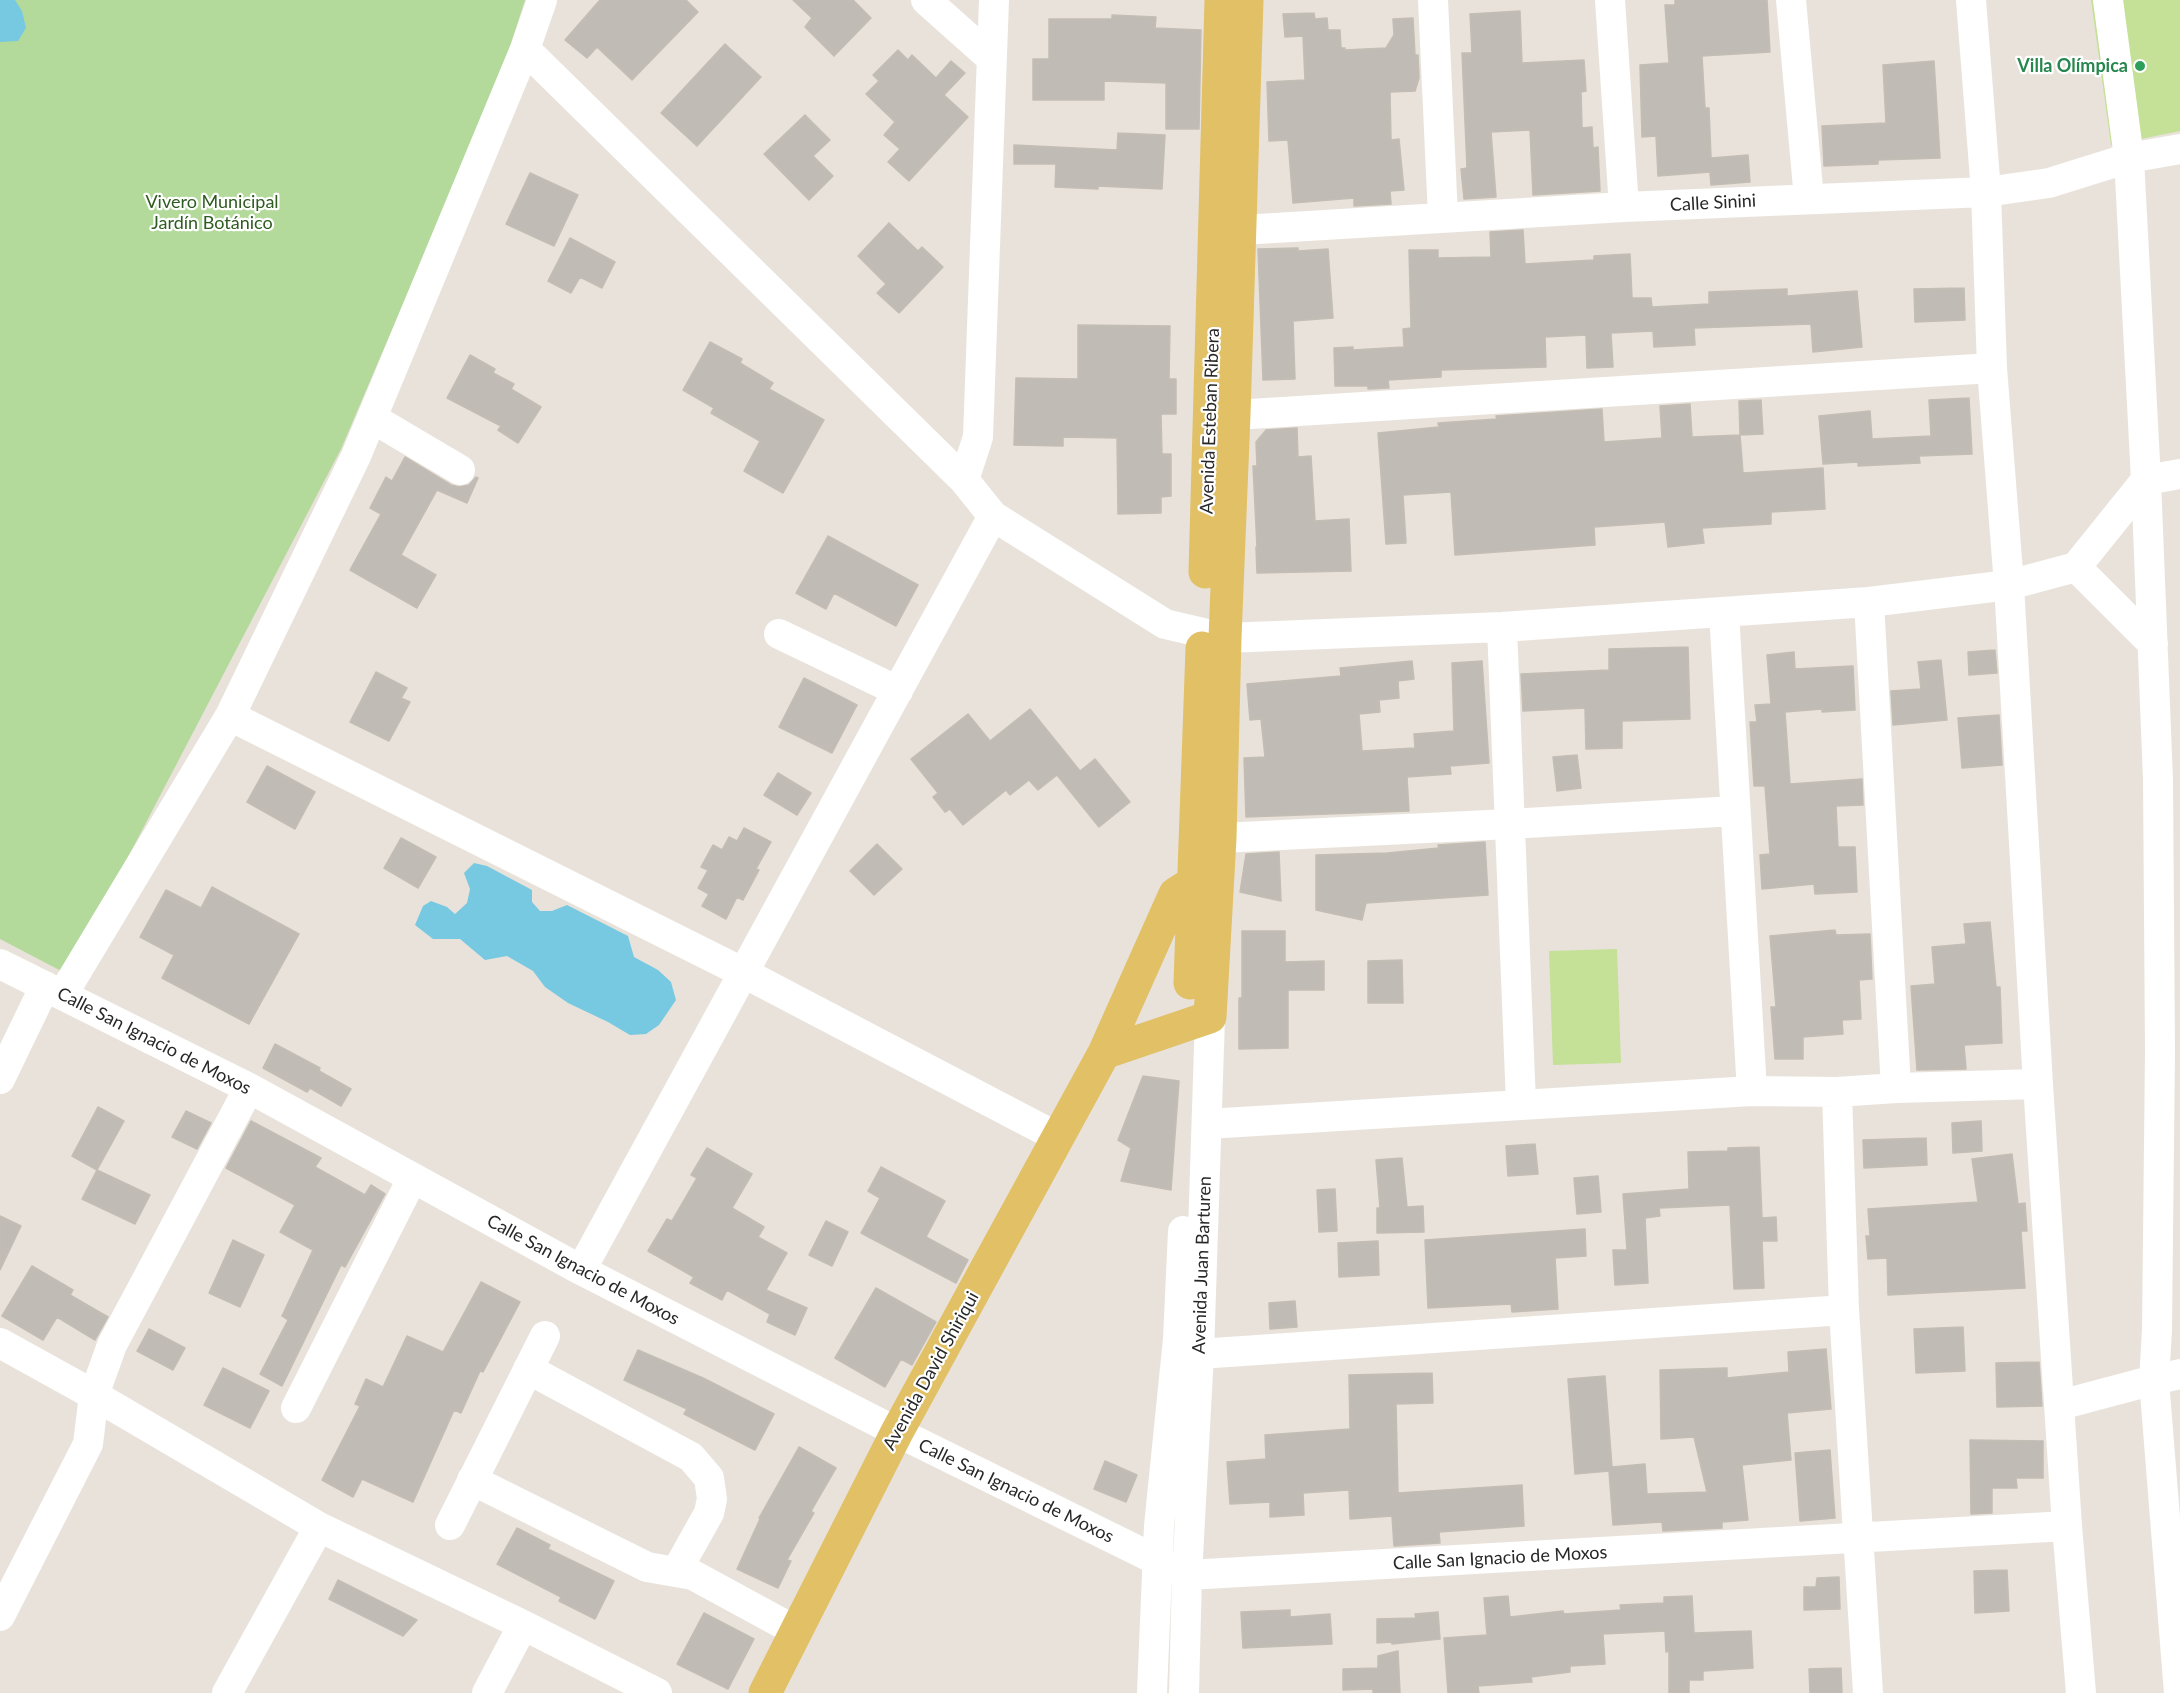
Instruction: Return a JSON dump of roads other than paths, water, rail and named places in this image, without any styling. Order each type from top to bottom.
[{"type":"main road","name":"Avenida Esteban Ribera","points":[[1208,840],[1214,635],[1221,0]]},
{"type":"main road","name":"Avenida Esteban Ribera","points":[[1214,635],[1234,415],[1247,0]]},
{"type":"main road","name":"Avenida Juan Barturen","points":[[1200,1020],[1208,840]]},
{"type":"main road","name":"Avenida David Shiriqui","points":[[765,1693],[897,1432],[1104,1053],[1175,894],[1206,882]]},
{"type":"main road","points":[[1104,1053],[1200,1020]]},
{"type":"street","points":[[0,1079],[54,990],[230,716],[356,456],[525,49],[542,0]]},
{"type":"street","points":[[926,0],[991,58]]},
{"type":"street","points":[[964,480],[978,437],[994,0]]},
{"type":"street","points":[[1433,0],[1443,217]]},
{"type":"street","points":[[1610,0],[1624,207]]},
{"type":"street","points":[[1791,0],[1809,199]]},
{"type":"street","points":[[1971,0],[1994,191],[1992,368],[2009,585],[2067,1526],[2081,1693]]},
{"type":"street","points":[[2108,0],[2128,158],[2153,644],[2169,778],[2170,1051],[2157,1330],[2167,1377],[2179,1693]]},
{"type":"street","points":[[525,49],[964,480],[993,516],[1165,624],[1214,635],[1502,627],[1869,602],[2009,585],[2076,567],[2146,480],[2180,474]]},
{"type":"street","name":"Calle Sinini","points":[[1241,230],[1624,207],[1994,191],[2049,183],[2128,158],[2180,149]]},
{"type":"street","points":[[1234,415],[1992,368]]},
{"type":"street","points":[[372,418],[460,470]]},
{"type":"street","points":[[581,1270],[993,516]]},
{"type":"street","points":[[2076,567],[2153,644]]},
{"type":"street","points":[[1869,602],[1896,1088]]},
{"type":"street","points":[[1724,612],[1752,1091]]},
{"type":"street","points":[[1502,627],[1521,1104]]},
{"type":"street","points":[[779,634],[898,691]]},
{"type":"street","points":[[230,716],[744,973],[1059,1138]]},
{"type":"street","points":[[1208,840],[1736,811]]},
{"type":"street","name":"Calle San Ignacio de Moxos","points":[[0,964],[249,1088],[581,1270],[897,1432],[1187,1575],[2067,1526]]},
{"type":"street","name":"Avenida Juan Barturen","points":[[1184,1693],[1207,1124],[1200,1020]]},
{"type":"street","name":"Avenida Juan Barturen","points":[[1152,1693],[1158,1561],[1178,1339],[1200,1020]]},
{"type":"street","points":[[1207,1124],[1752,1091],[1838,1092],[2038,1084]]},
{"type":"street","points":[[0,1616],[88,1444],[94,1395],[112,1345],[249,1088]]},
{"type":"street","points":[[1838,1092],[1844,1310],[1868,1693]]},
{"type":"street","points":[[296,1408],[412,1179]]},
{"type":"street","points":[[1199,1354],[1844,1310]]},
{"type":"street","points":[[450,1525],[545,1336]]},
{"type":"street","points":[[0,1343],[94,1395],[319,1527],[523,1625],[657,1693]]},
{"type":"street","points":[[528,1369],[691,1457],[709,1478],[712,1499],[709,1513],[676,1572]]},
{"type":"street","points":[[2060,1405],[2167,1377]]},
{"type":"street","points":[[472,1480],[647,1567],[693,1575],[796,1631]]},
{"type":"street","points":[[227,1693],[319,1527]]},
{"type":"street","points":[[487,1693],[523,1625]]},
{"type":"water","points":[[0,0],[15,0],[22,11],[26,28],[18,41],[0,42]]},
{"type":"water","points":[[474,863],[487,866],[532,890],[532,902],[540,911],[552,911],[567,905],[628,936],[634,957],[658,970],[671,982],[676,1000],[659,1025],[646,1034],[630,1035],[568,1003],[545,987],[533,971],[507,956],[485,960],[460,939],[433,939],[415,925],[423,906],[431,901],[447,907],[455,914],[467,903],[470,889],[464,873]]},
{"type":"place","name":"Villa Olímpica","points":[[2140,66]]},
{"type":"park label","name":"Vivero Municipal Jardín Botánico","points":[[212,212]]}]
